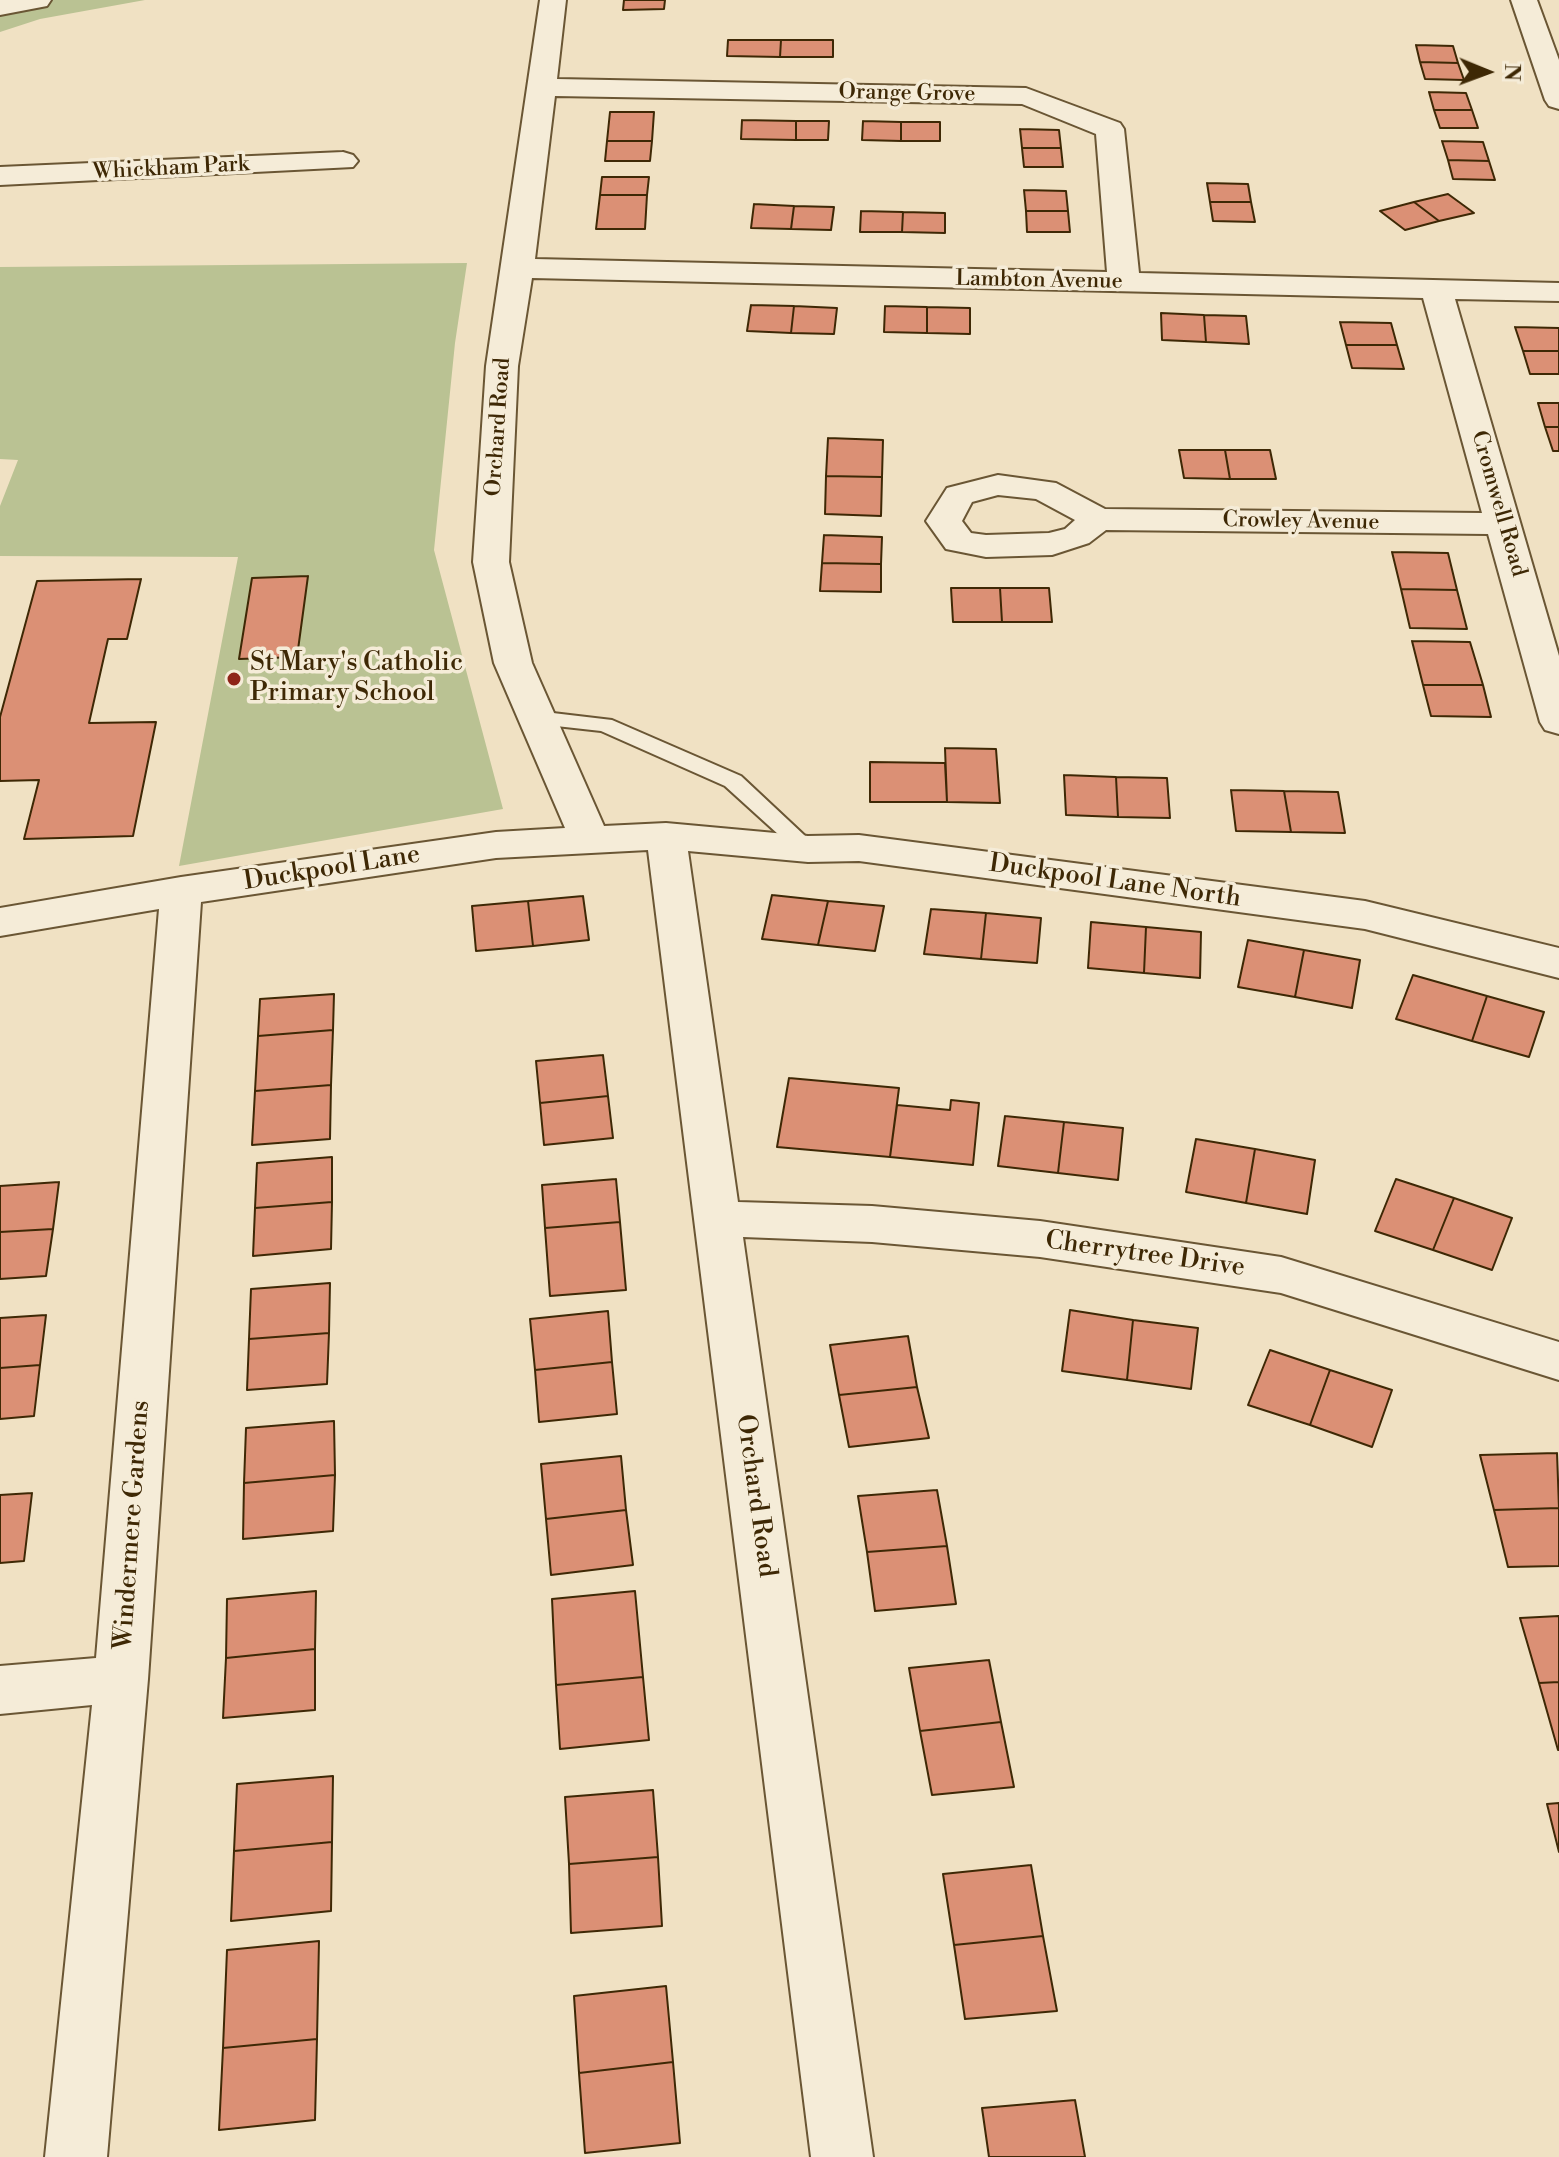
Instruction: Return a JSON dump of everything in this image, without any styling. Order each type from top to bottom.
[{"type":"street","points":[[0,7],[38,0]]},
{"type":"street","name":"Orchard Road","points":[[553,0],[502,366],[491,562],[513,663],[590,839]]},
{"type":"street","points":[[1524,0],[1552,54],[1559,100]]},
{"type":"street","name":"Orange Grove","points":[[542,87],[1026,96],[1110,129],[1124,283]]},
{"type":"street","name":"Whickham Park","points":[[0,176],[343,161]]},
{"type":"street","name":"Lambton Avenue","points":[[518,268],[1559,292]]},
{"type":"street","name":"Cromwell Road","points":[[1436,287],[1559,722]]},
{"type":"street","name":"Crowley Avenue","points":[[1098,519],[1504,524]]},
{"type":"street","name":"Orchard Road","points":[[666,836],[842,2157]]},
{"type":"street","name":"Duckpool Lane","points":[[0,922],[181,891],[496,845],[666,836]]},
{"type":"street","name":"Duckpool Lane North","points":[[666,836],[808,849],[859,848],[1365,915],[1559,963]]},
{"type":"street","name":"Windermere Gardens","points":[[76,2157],[121,1679],[181,891]]},
{"type":"street","name":"Cherrytree Drive","points":[[718,1219],[872,1224],[1040,1239],[1281,1275],[1559,1361]]},
{"type":"street","points":[[0,1690],[121,1679]]},
{"type":"lane","points":[[536,718],[605,725],[733,781],[808,849]]},
{"type":"green space","points":[[0,0],[145,0],[40,19],[0,32]]},
{"type":"green space","name":"St Mary's Catholic Primary School","points":[[467,263],[455,343],[434,550],[503,809],[179,866],[238,557],[0,556],[0,506],[18,460],[0,459],[0,267]]},
{"type":"building","points":[[624,0],[665,0],[664,9],[623,10]]},
{"type":"building","points":[[728,40],[781,40],[780,57],[727,56]]},
{"type":"building","points":[[781,40],[833,40],[833,57],[780,57]]},
{"type":"building","points":[[1416,45],[1453,46],[1458,63],[1420,62]]},
{"type":"building","points":[[1420,62],[1458,63],[1464,80],[1425,79]]},
{"type":"building","points":[[1429,92],[1466,93],[1472,110],[1434,110]]},
{"type":"building","points":[[1434,110],[1472,110],[1478,128],[1440,128]]},
{"type":"building","points":[[610,112],[654,112],[652,141],[607,141]]},
{"type":"building","points":[[742,120],[796,121],[796,140],[741,139]]},
{"type":"building","points":[[796,121],[829,121],[828,140],[796,140]]},
{"type":"building","points":[[863,121],[901,122],[901,141],[862,140]]},
{"type":"building","points":[[901,122],[940,122],[940,141],[901,141]]},
{"type":"building","points":[[1020,129],[1059,130],[1061,148],[1022,148]]},
{"type":"building","points":[[607,141],[652,141],[650,161],[605,161]]},
{"type":"building","points":[[1442,141],[1483,142],[1489,161],[1448,160]]},
{"type":"building","points":[[1022,148],[1061,148],[1063,167],[1024,167]]},
{"type":"building","points":[[1448,160],[1489,161],[1495,180],[1453,179]]},
{"type":"building","points":[[602,177],[649,177],[647,195],[600,195]]},
{"type":"building","points":[[1207,183],[1248,184],[1251,202],[1210,202]]},
{"type":"building","points":[[1024,190],[1066,191],[1068,211],[1026,211]]},
{"type":"building","points":[[1448,194],[1474,213],[1439,221],[1414,202]]},
{"type":"building","points":[[600,195],[647,195],[645,229],[596,229]]},
{"type":"building","points":[[1210,202],[1251,202],[1255,222],[1213,221]]},
{"type":"building","points":[[1414,202],[1439,221],[1405,230],[1380,211]]},
{"type":"building","points":[[754,204],[794,206],[791,229],[751,228]]},
{"type":"building","points":[[794,206],[834,207],[831,230],[791,229]]},
{"type":"building","points":[[861,211],[903,212],[902,232],[860,232]]},
{"type":"building","points":[[1026,211],[1068,211],[1070,232],[1027,232]]},
{"type":"building","points":[[903,212],[945,213],[945,233],[902,232]]},
{"type":"building","points":[[751,305],[794,306],[791,333],[747,331]]},
{"type":"building","points":[[794,306],[837,308],[834,334],[791,333]]},
{"type":"building","points":[[885,306],[927,307],[927,333],[884,332]]},
{"type":"building","points":[[927,307],[970,308],[970,334],[927,333]]},
{"type":"building","points":[[1161,313],[1204,315],[1206,342],[1162,340]]},
{"type":"building","points":[[1204,315],[1246,316],[1249,344],[1206,342]]},
{"type":"building","points":[[1340,322],[1391,323],[1397,345],[1346,345]]},
{"type":"building","points":[[1515,327],[1559,328],[1559,351],[1523,351]]},
{"type":"building","points":[[1346,345],[1397,345],[1404,369],[1352,368]]},
{"type":"building","points":[[1523,351],[1559,351],[1559,374],[1530,374]]},
{"type":"building","points":[[1538,403],[1559,403],[1559,427],[1545,427]]},
{"type":"building","points":[[1545,427],[1559,427],[1559,451],[1553,451]]},
{"type":"building","points":[[828,438],[883,440],[882,477],[826,476]]},
{"type":"building","points":[[1179,450],[1225,450],[1230,479],[1184,478]]},
{"type":"building","points":[[1225,450],[1270,450],[1276,479],[1230,479]]},
{"type":"building","points":[[826,476],[882,477],[881,516],[825,514]]},
{"type":"building","points":[[824,535],[882,537],[881,564],[822,563]]},
{"type":"building","points":[[1392,552],[1448,553],[1457,590],[1401,589]]},
{"type":"building","points":[[822,563],[881,564],[881,592],[820,591]]},
{"type":"building","points":[[308,576],[297,657],[239,659],[252,578]]},
{"type":"building","points":[[141,579],[127,639],[108,639],[89,723],[156,722],[133,836],[24,839],[39,780],[0,781],[0,717],[37,581]]},
{"type":"building","points":[[951,588],[1000,588],[1002,622],[953,622]]},
{"type":"building","points":[[1000,588],[1049,588],[1052,622],[1002,622]]},
{"type":"building","points":[[1401,589],[1457,590],[1467,629],[1410,628]]},
{"type":"building","points":[[1412,641],[1470,642],[1483,685],[1423,685]]},
{"type":"building","points":[[1423,685],[1483,685],[1491,717],[1431,716]]},
{"type":"building","points":[[945,748],[996,749],[1000,803],[947,802]]},
{"type":"building","points":[[870,762],[945,763],[947,802],[870,802]]},
{"type":"building","points":[[1064,775],[1116,777],[1118,817],[1066,815]]},
{"type":"building","points":[[1116,777],[1167,778],[1170,818],[1118,817]]},
{"type":"building","points":[[1231,790],[1284,791],[1291,832],[1236,831]]},
{"type":"building","points":[[1284,791],[1338,792],[1345,833],[1291,832]]},
{"type":"building","points":[[772,895],[828,901],[818,945],[762,939]]},
{"type":"building","points":[[583,896],[589,940],[533,946],[528,901]]},
{"type":"building","points":[[528,901],[533,946],[476,951],[472,906]]},
{"type":"building","points":[[828,901],[884,906],[875,951],[818,945]]},
{"type":"building","points":[[931,909],[986,913],[981,959],[924,954]]},
{"type":"building","points":[[986,913],[1041,918],[1037,963],[981,959]]},
{"type":"building","points":[[1091,922],[1146,927],[1144,973],[1088,968]]},
{"type":"building","points":[[1146,927],[1201,932],[1200,978],[1144,973]]},
{"type":"building","points":[[1248,940],[1304,950],[1295,997],[1238,987]]},
{"type":"building","points":[[1304,950],[1360,960],[1352,1008],[1295,997]]},
{"type":"building","points":[[1413,975],[1487,996],[1472,1041],[1396,1019]]},
{"type":"building","points":[[334,994],[333,1030],[258,1036],[260,999]]},
{"type":"building","points":[[1487,996],[1544,1012],[1529,1057],[1472,1041]]},
{"type":"building","points":[[333,1030],[331,1085],[255,1091],[258,1036]]},
{"type":"building","points":[[603,1055],[608,1096],[540,1103],[536,1061]]},
{"type":"building","points":[[789,1078],[899,1088],[890,1157],[777,1147]]},
{"type":"building","points":[[331,1085],[330,1139],[252,1145],[255,1091]]},
{"type":"building","points":[[608,1096],[613,1138],[544,1145],[540,1103]]},
{"type":"building","points":[[951,1100],[979,1103],[973,1165],[890,1157],[897,1105],[950,1110]]},
{"type":"building","points":[[1005,1116],[1064,1122],[1058,1173],[998,1166]]},
{"type":"building","points":[[1064,1122],[1123,1128],[1118,1180],[1058,1173]]},
{"type":"building","points":[[1196,1139],[1255,1149],[1246,1203],[1186,1192]]},
{"type":"building","points":[[1255,1149],[1315,1160],[1307,1214],[1246,1203]]},
{"type":"building","points":[[332,1157],[332,1202],[255,1208],[257,1163]]},
{"type":"building","points":[[616,1179],[620,1222],[545,1228],[542,1185]]},
{"type":"building","points":[[1396,1179],[1454,1198],[1433,1250],[1375,1231]]},
{"type":"building","points":[[59,1182],[53,1229],[0,1232],[0,1186]]},
{"type":"building","points":[[1454,1198],[1512,1218],[1492,1270],[1433,1250]]},
{"type":"building","points":[[332,1202],[331,1249],[253,1256],[255,1208]]},
{"type":"building","points":[[620,1222],[626,1290],[550,1296],[545,1228]]},
{"type":"building","points":[[53,1229],[46,1276],[0,1279],[0,1232]]},
{"type":"building","points":[[330,1283],[329,1333],[249,1339],[251,1289]]},
{"type":"building","points":[[1070,1310],[1133,1320],[1127,1380],[1062,1371]]},
{"type":"building","points":[[608,1311],[612,1362],[535,1370],[530,1319]]},
{"type":"building","points":[[46,1315],[40,1365],[0,1368],[0,1318]]},
{"type":"building","points":[[1133,1320],[1198,1328],[1191,1389],[1127,1380]]},
{"type":"building","points":[[329,1333],[327,1384],[247,1390],[249,1339]]},
{"type":"building","points":[[908,1336],[917,1387],[839,1395],[830,1345]]},
{"type":"building","points":[[1270,1350],[1330,1370],[1310,1425],[1248,1405]]},
{"type":"building","points":[[612,1362],[617,1414],[539,1422],[535,1370]]},
{"type":"building","points":[[40,1365],[34,1416],[0,1419],[0,1368]]},
{"type":"building","points":[[1330,1370],[1392,1390],[1372,1447],[1310,1425]]},
{"type":"building","points":[[917,1387],[929,1438],[849,1447],[839,1395]]},
{"type":"building","points":[[334,1421],[335,1475],[244,1483],[246,1428]]},
{"type":"building","points":[[1557,1453],[1559,1508],[1494,1510],[1480,1455]]},
{"type":"building","points":[[621,1456],[626,1510],[546,1519],[541,1464]]},
{"type":"building","points":[[335,1475],[333,1531],[243,1539],[244,1483]]},
{"type":"building","points":[[937,1490],[947,1546],[867,1552],[858,1496]]},
{"type":"building","points":[[32,1493],[24,1561],[0,1563],[0,1495]]},
{"type":"building","points":[[1559,1508],[1559,1566],[1508,1567],[1494,1510]]},
{"type":"building","points":[[626,1510],[633,1565],[551,1575],[546,1519]]},
{"type":"building","points":[[947,1546],[956,1604],[875,1611],[867,1552]]},
{"type":"building","points":[[316,1591],[315,1649],[226,1658],[227,1599]]},
{"type":"building","points":[[635,1591],[643,1677],[556,1685],[552,1599]]},
{"type":"building","points":[[1559,1616],[1559,1682],[1539,1683],[1520,1618]]},
{"type":"building","points":[[315,1649],[315,1710],[223,1718],[226,1658]]},
{"type":"building","points":[[989,1660],[1001,1722],[920,1731],[909,1668]]},
{"type":"building","points":[[643,1677],[649,1740],[560,1749],[556,1685]]},
{"type":"building","points":[[1559,1682],[1559,1750],[1558,1750],[1539,1683]]},
{"type":"building","points":[[1001,1722],[1014,1787],[932,1795],[920,1731]]},
{"type":"building","points":[[333,1776],[332,1842],[234,1851],[237,1784]]},
{"type":"building","points":[[653,1790],[658,1857],[569,1864],[565,1797]]},
{"type":"building","points":[[1559,1803],[1559,1852],[1547,1804]]},
{"type":"building","points":[[332,1842],[331,1911],[231,1921],[234,1851]]},
{"type":"building","points":[[658,1857],[662,1926],[571,1933],[569,1864]]},
{"type":"building","points":[[1031,1865],[1043,1936],[954,1945],[943,1874]]},
{"type":"building","points":[[1043,1936],[1057,2011],[965,2019],[954,1945]]},
{"type":"building","points":[[319,1941],[317,2039],[223,2048],[227,1950]]},
{"type":"building","points":[[666,1986],[673,2062],[579,2073],[574,1996]]},
{"type":"building","points":[[317,2039],[315,2120],[219,2130],[223,2048]]},
{"type":"building","points":[[673,2062],[680,2143],[585,2153],[579,2073]]},
{"type":"building","points":[[1075,2100],[1085,2157],[989,2157],[982,2108]]},
{"type":"place","name":"St Mary's Catholic Primary School","points":[[234,679]]}]
